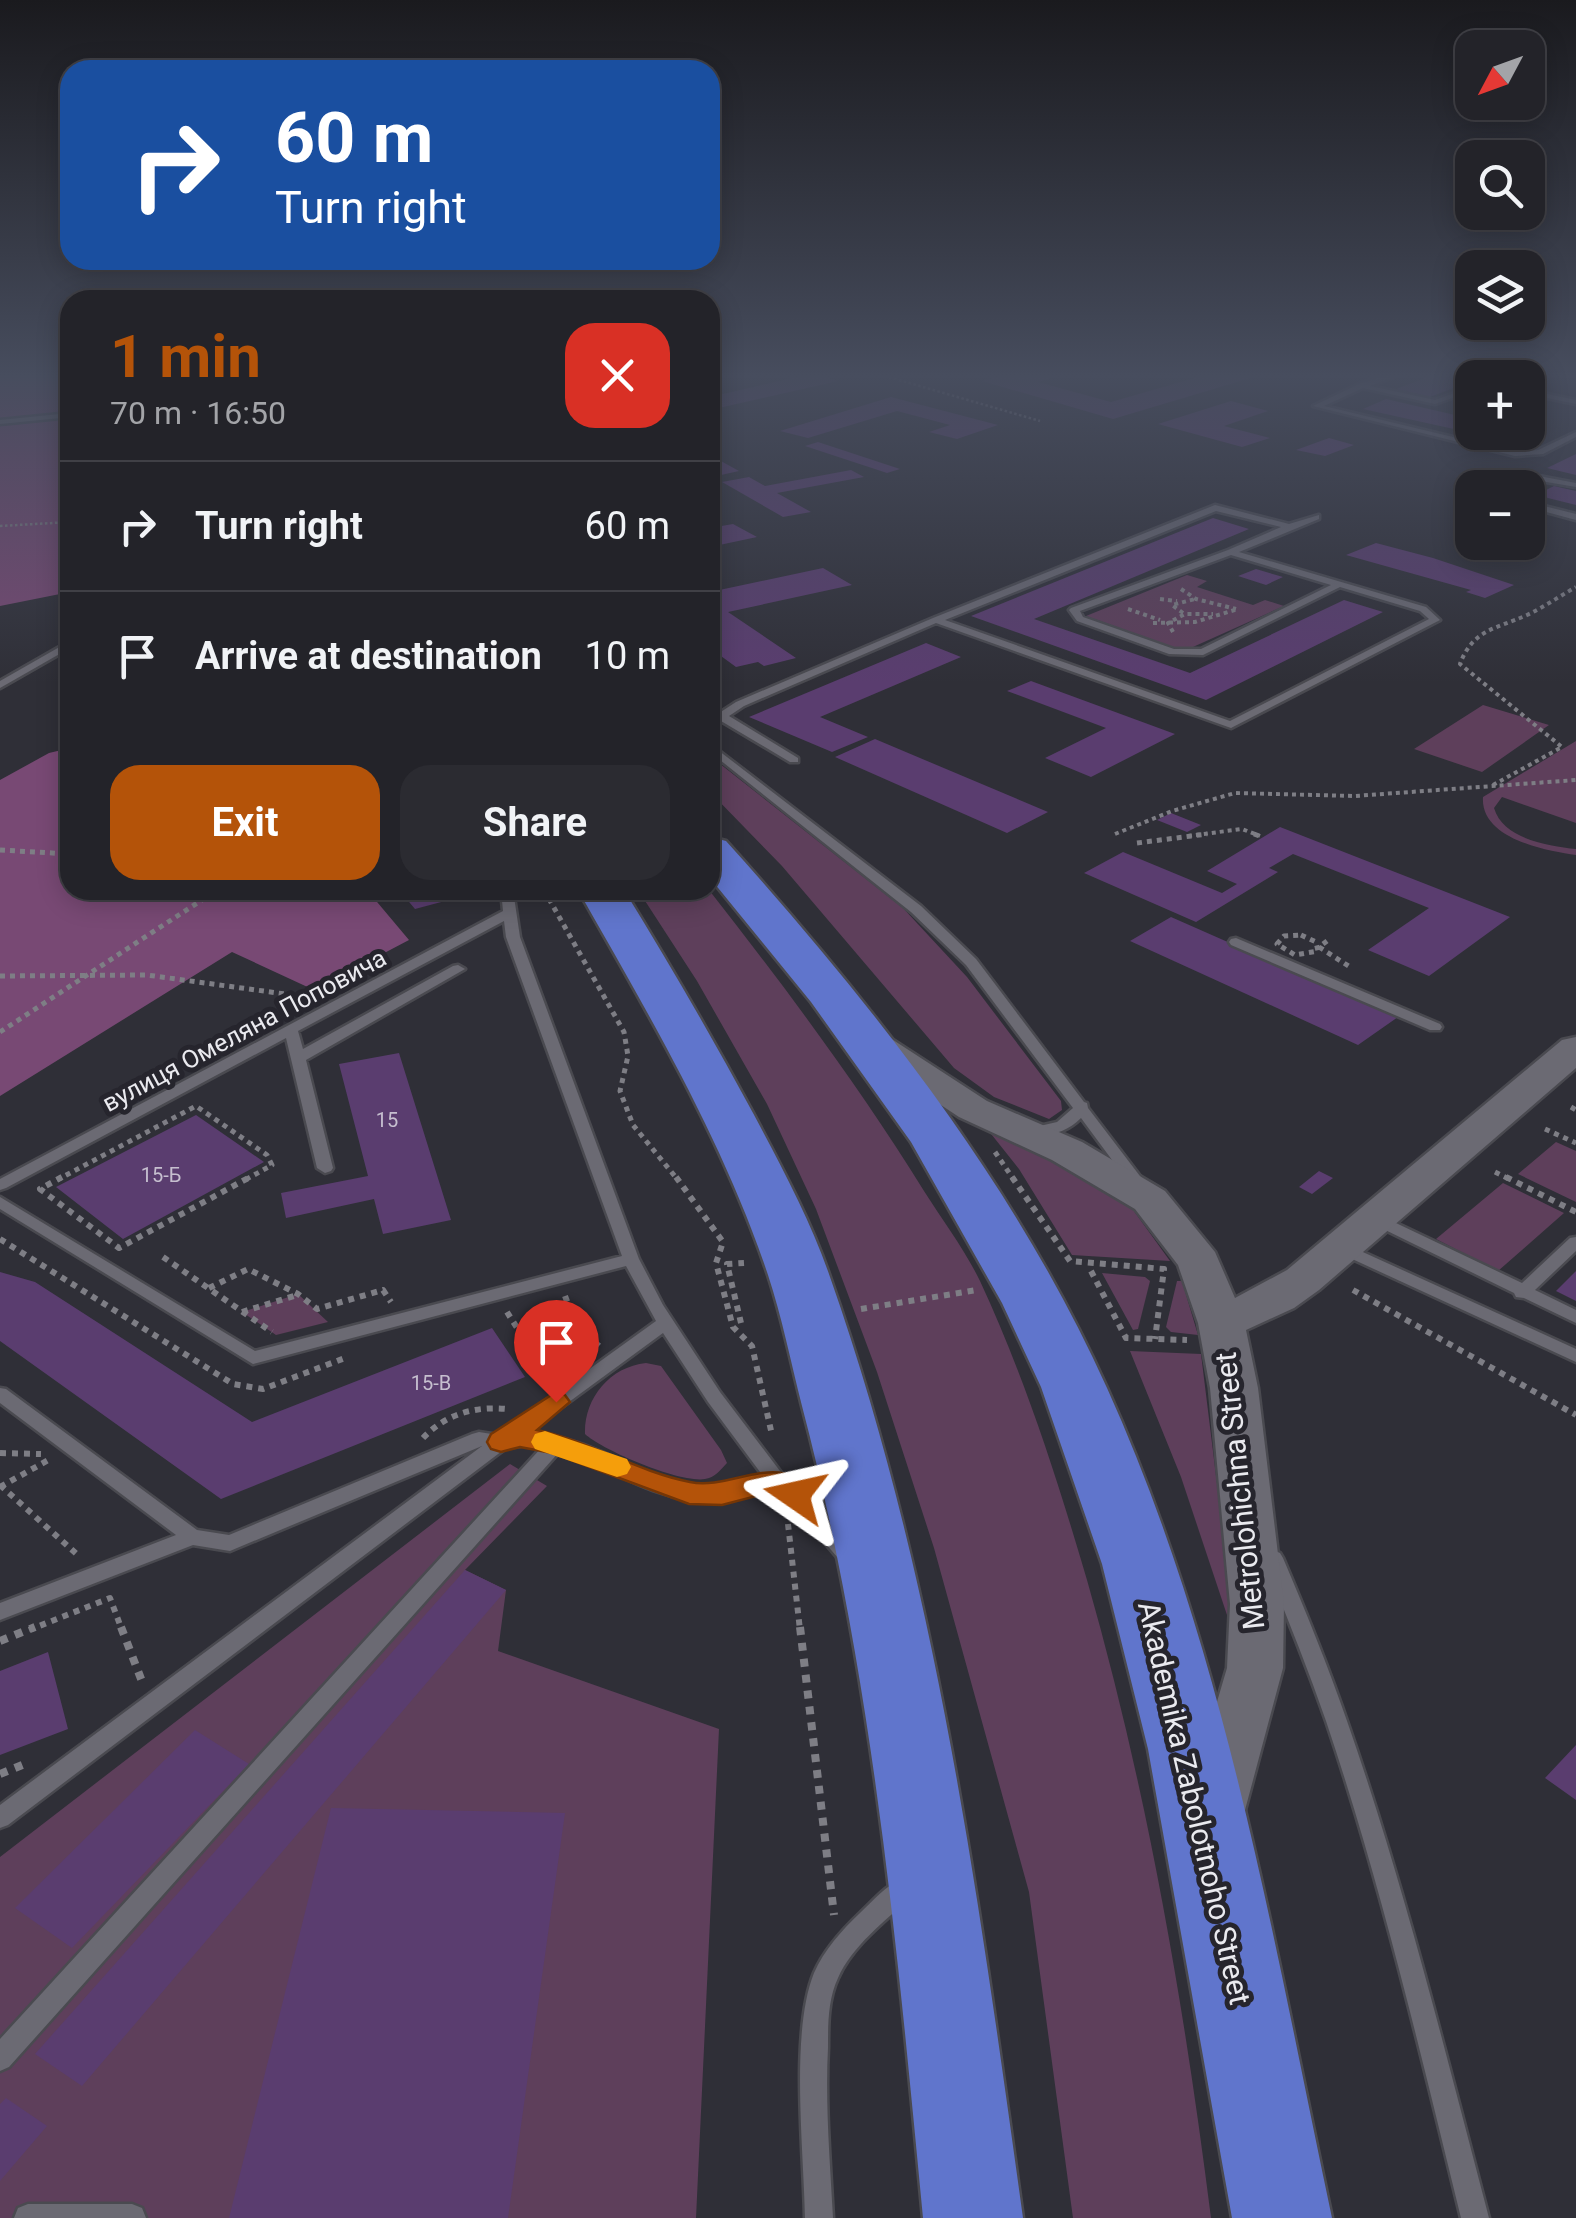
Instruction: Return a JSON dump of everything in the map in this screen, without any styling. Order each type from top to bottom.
[{"type":"highway","name":"Akademika Zabolotnoho Street","points":[[720,861],[772,920],[863,1036],[970,1191],[1051,1341],[1107,1470],[1147,1594],[1207,1832],[1282,2218]]},
{"type":"highway","points":[[606,900],[666,998],[754,1167],[799,1275],[866,1514],[884,1599],[931,1863],[978,2208]]},
{"type":"street","name":"Metrolohichna Street","points":[[863,1036],[1004,1135],[1067,1151],[1150,1200],[1199,1262],[1208,1332],[1234,1388],[1257,1604],[1255,1668],[1236,1748],[1207,1832]]},
{"type":"street","name":"Metrolohichna Street","points":[[1208,1332],[1278,1297],[1343,1248],[1574,1052]]},
{"type":"lane","points":[[1545,478],[1576,485]]},
{"type":"lane","points":[[1545,509],[1576,517]]},
{"type":"lane","points":[[794,760],[722,717],[740,704],[1204,510],[1234,511],[1290,527]]},
{"type":"lane","points":[[1316,517],[1172,577],[1074,610],[1080,620],[1173,652],[1203,652],[1339,584]]},
{"type":"lane","points":[[936,620],[1231,725],[1435,620],[1423,609],[1231,552]]},
{"type":"lane","points":[[0,685],[60,650]]},
{"type":"lane","points":[[720,755],[916,909],[971,962],[1150,1200]]},
{"type":"lane","points":[[508,900],[508,914],[631,1259],[714,1396],[780,1483],[884,1599]]},
{"type":"lane","name":"вулиця Омеляна Поповича","points":[[0,1185],[508,914]]},
{"type":"lane","points":[[1236,942],[1435,1026]]},
{"type":"lane","points":[[298,1058],[458,969]]},
{"type":"lane","points":[[292,1030],[325,1168]]},
{"type":"lane","points":[[1004,1135],[1060,1128],[1074,1119],[1082,1106]]},
{"type":"lane","points":[[0,1202],[253,1358],[631,1259]]},
{"type":"lane","points":[[1377,1219],[1576,1317]]},
{"type":"lane","points":[[1522,1293],[1576,1242]]},
{"type":"lane","points":[[1343,1248],[1576,1356]]},
{"type":"lane","points":[[0,1818],[666,1322]]},
{"type":"lane","points":[[0,1394],[192,1537],[230,1543],[480,1438],[501,1442],[520,1436],[556,1444],[689,1493],[722,1494],[780,1483]]},
{"type":"lane","points":[[0,2058],[556,1444]]},
{"type":"lane","points":[[1246,1497],[1323,1677],[1400,1926],[1475,2218]]},
{"type":"lane","points":[[0,1612],[192,1537]]},
{"type":"lane","points":[[819,2218],[816,2045],[824,1979],[852,1936],[931,1863]]},
{"type":"lane","points":[[28,2218],[132,2218]]},
{"type":"path","points":[[0,526],[60,523]]},
{"type":"path","points":[[1172,577],[1182,590],[1217,606],[1284,610]]},
{"type":"path","points":[[1489,787],[1562,747],[1460,664],[1466,645],[1489,625],[1523,617],[1576,587]]},
{"type":"path","points":[[1196,599],[1177,601],[1173,608],[1186,614],[1218,616],[1239,627],[1237,636]]},
{"type":"path","points":[[1100,600],[1169,621]]},
{"type":"path","points":[[1207,614],[1217,606]]},
{"type":"path","points":[[1077,615],[1169,621],[1238,610]]},
{"type":"path","points":[[1115,834],[1172,811],[1235,793],[1355,796],[1576,780]]},
{"type":"path","points":[[1136,843],[1242,829],[1262,837]]},
{"type":"path","points":[[0,850],[60,853]]},
{"type":"path","points":[[0,1032],[201,900]]},
{"type":"path","points":[[550,900],[624,1032],[628,1056],[620,1091],[633,1125],[650,1141],[723,1242],[716,1263],[733,1327],[752,1346],[780,1483],[839,1956]]},
{"type":"path","points":[[0,976],[147,976],[313,998]]},
{"type":"path","points":[[196,1106],[267,1155],[272,1165],[119,1248],[40,1189],[196,1106]]},
{"type":"path","points":[[1545,1129],[1576,1144]]},
{"type":"path","points":[[1004,1135],[1070,1260],[1164,1268],[1155,1338]]},
{"type":"path","points":[[1495,1172],[1576,1212]]},
{"type":"path","points":[[163,1257],[276,1335]]},
{"type":"path","points":[[741,1323],[728,1264],[744,1263]]},
{"type":"path","points":[[208,1288],[248,1270],[298,1294],[317,1309],[383,1290],[393,1304],[376,1308]]},
{"type":"path","points":[[1091,1271],[1126,1338],[1208,1332]]},
{"type":"path","points":[[860,1310],[976,1290]]},
{"type":"path","points":[[1353,1290],[1576,1415]]},
{"type":"path","points":[[242,1312],[298,1294]]},
{"type":"path","points":[[565,1296],[576,1326],[601,1348],[587,1358]]},
{"type":"path","points":[[506,1310],[526,1342],[576,1326]]},
{"type":"path","points":[[421,1440],[435,1423],[482,1406],[514,1410]]},
{"type":"path","points":[[0,1453],[58,1454],[1,1486],[86,1562]]},
{"type":"path","points":[[0,1641],[110,1598],[146,1691]]},
{"type":"path","points":[[0,1774],[30,1762]]},
{"type":"shaded area","points":[[0,477],[60,477],[60,594],[0,606]]},
{"type":"shaded area","points":[[1187,575],[1207,581],[1197,587],[1253,605],[1265,600],[1284,606],[1184,651],[1086,616]]},
{"type":"shaded area","points":[[1483,705],[1549,725],[1482,772],[1414,749]]},
{"type":"shaded area","points":[[1576,741],[1576,823],[1502,797],[1494,808],[1499,819],[1517,834],[1540,843],[1576,849],[1576,855],[1532,846],[1492,823],[1483,797]]},
{"type":"shaded area","points":[[60,750],[60,900],[375,900],[409,940],[314,990],[232,952],[0,1096],[0,780]]},
{"type":"shaded area","points":[[720,764],[903,908],[967,977],[1061,1101],[1062,1110],[1049,1119],[994,1097],[954,1068],[782,866],[720,802]]},
{"type":"shaded area","points":[[644,900],[717,900],[874,1113],[968,1258],[996,1318],[1026,1391],[1064,1504],[1128,1738],[1176,1977],[1211,2218],[1073,2218],[1029,1892],[934,1548],[877,1372],[816,1209],[767,1104],[697,981]]},
{"type":"shaded area","points":[[984,1125],[1058,1158],[1126,1200],[1170,1261],[1072,1255],[1019,1169]]},
{"type":"shaded area","points":[[1556,1142],[1576,1151],[1576,1202],[1518,1174]]},
{"type":"shaded area","points":[[1503,1183],[1564,1213],[1498,1271],[1436,1239]]},
{"type":"shaded area","points":[[1102,1273],[1145,1277],[1150,1281],[1138,1329],[1133,1330]]},
{"type":"shaded area","points":[[1177,1281],[1182,1281],[1198,1335],[1171,1332],[1166,1327]]},
{"type":"shaded area","points":[[298,1294],[328,1322],[276,1335],[242,1312]]},
{"type":"shaded area","points":[[1130,1351],[1201,1354],[1230,1589],[1231,1627],[1181,1477]]},
{"type":"shaded area","points":[[646,1363],[661,1366],[721,1450],[727,1463],[712,1477],[698,1479],[665,1472],[626,1457],[585,1434],[589,1409],[601,1387],[621,1371]]},
{"type":"shaded area","points":[[510,1464],[547,1486],[465,1570],[506,1590],[498,1651],[719,1729],[696,2218],[0,2218],[0,1857]]},
{"type":"building","points":[[749,477],[765,486],[816,477],[864,477],[777,493],[811,512],[783,517],[722,482]]},
{"type":"building","points":[[1554,486],[1576,491],[1576,505],[1545,497],[1545,490]]},
{"type":"building","points":[[1213,518],[1249,529],[1034,619],[1190,673],[1344,600],[1383,612],[1206,700],[971,616]]},
{"type":"building","points":[[733,524],[757,537],[720,545],[720,526]]},
{"type":"building","points":[[1376,543],[1514,585],[1485,598],[1466,592],[1471,590],[1346,555]]},
{"type":"building","points":[[823,568],[852,585],[728,612],[796,658],[764,666],[758,662],[736,667],[720,655],[720,590]]},
{"type":"building","points":[[1256,569],[1283,577],[1266,585],[1238,576]]},
{"type":"building","points":[[926,643],[961,657],[820,717],[868,737],[832,752],[749,717]]},
{"type":"building","points":[[1031,681],[1175,734],[1091,777],[1045,758],[1106,728],[1007,691]]},
{"type":"building","points":[[875,739],[1048,812],[1007,833],[835,757]]},
{"type":"building","points":[[1171,813],[1201,825],[1187,832],[1157,820]]},
{"type":"building","points":[[1280,827],[1510,917],[1429,976],[1368,950],[1429,908],[1293,854],[1269,868],[1278,872],[1196,922],[1084,873],[1123,852],[1222,893],[1237,884],[1207,871]]},
{"type":"building","points":[[407,900],[449,900],[415,909]]},
{"type":"building","points":[[1171,917],[1398,1017],[1358,1045],[1130,941]]},
{"type":"building","points":[[399,1053],[451,1220],[383,1234],[374,1199],[286,1218],[281,1193],[368,1176],[339,1064]]},
{"type":"building","points":[[196,1115],[264,1162],[123,1239],[56,1187]]},
{"type":"building","points":[[1319,1171],[1333,1178],[1312,1194],[1299,1187]]},
{"type":"building","points":[[1576,1271],[1576,1301],[1556,1291]]},
{"type":"building","points":[[0,1272],[35,1282],[252,1422],[492,1328],[525,1377],[221,1499],[0,1341]]},
{"type":"building","points":[[465,1570],[506,1590],[82,2086],[35,2054]]},
{"type":"building","points":[[48,1652],[68,1729],[0,1755],[0,1671]]},
{"type":"building","points":[[195,1730],[249,1764],[72,1948],[15,1908]]},
{"type":"building","points":[[1576,1745],[1576,1800],[1545,1778]]},
{"type":"building","points":[[331,1808],[565,1813],[508,2218],[229,2218]]},
{"type":"building","points":[[6,2098],[47,2126],[0,2181],[0,2104]]},
{"type":"slow traffic","points":[[545,1442],[617,1467]]},
{"type":"route","points":[[556,1402],[501,1442],[520,1436],[556,1444],[689,1493],[722,1494],[776,1480],[795,1495]]}]
